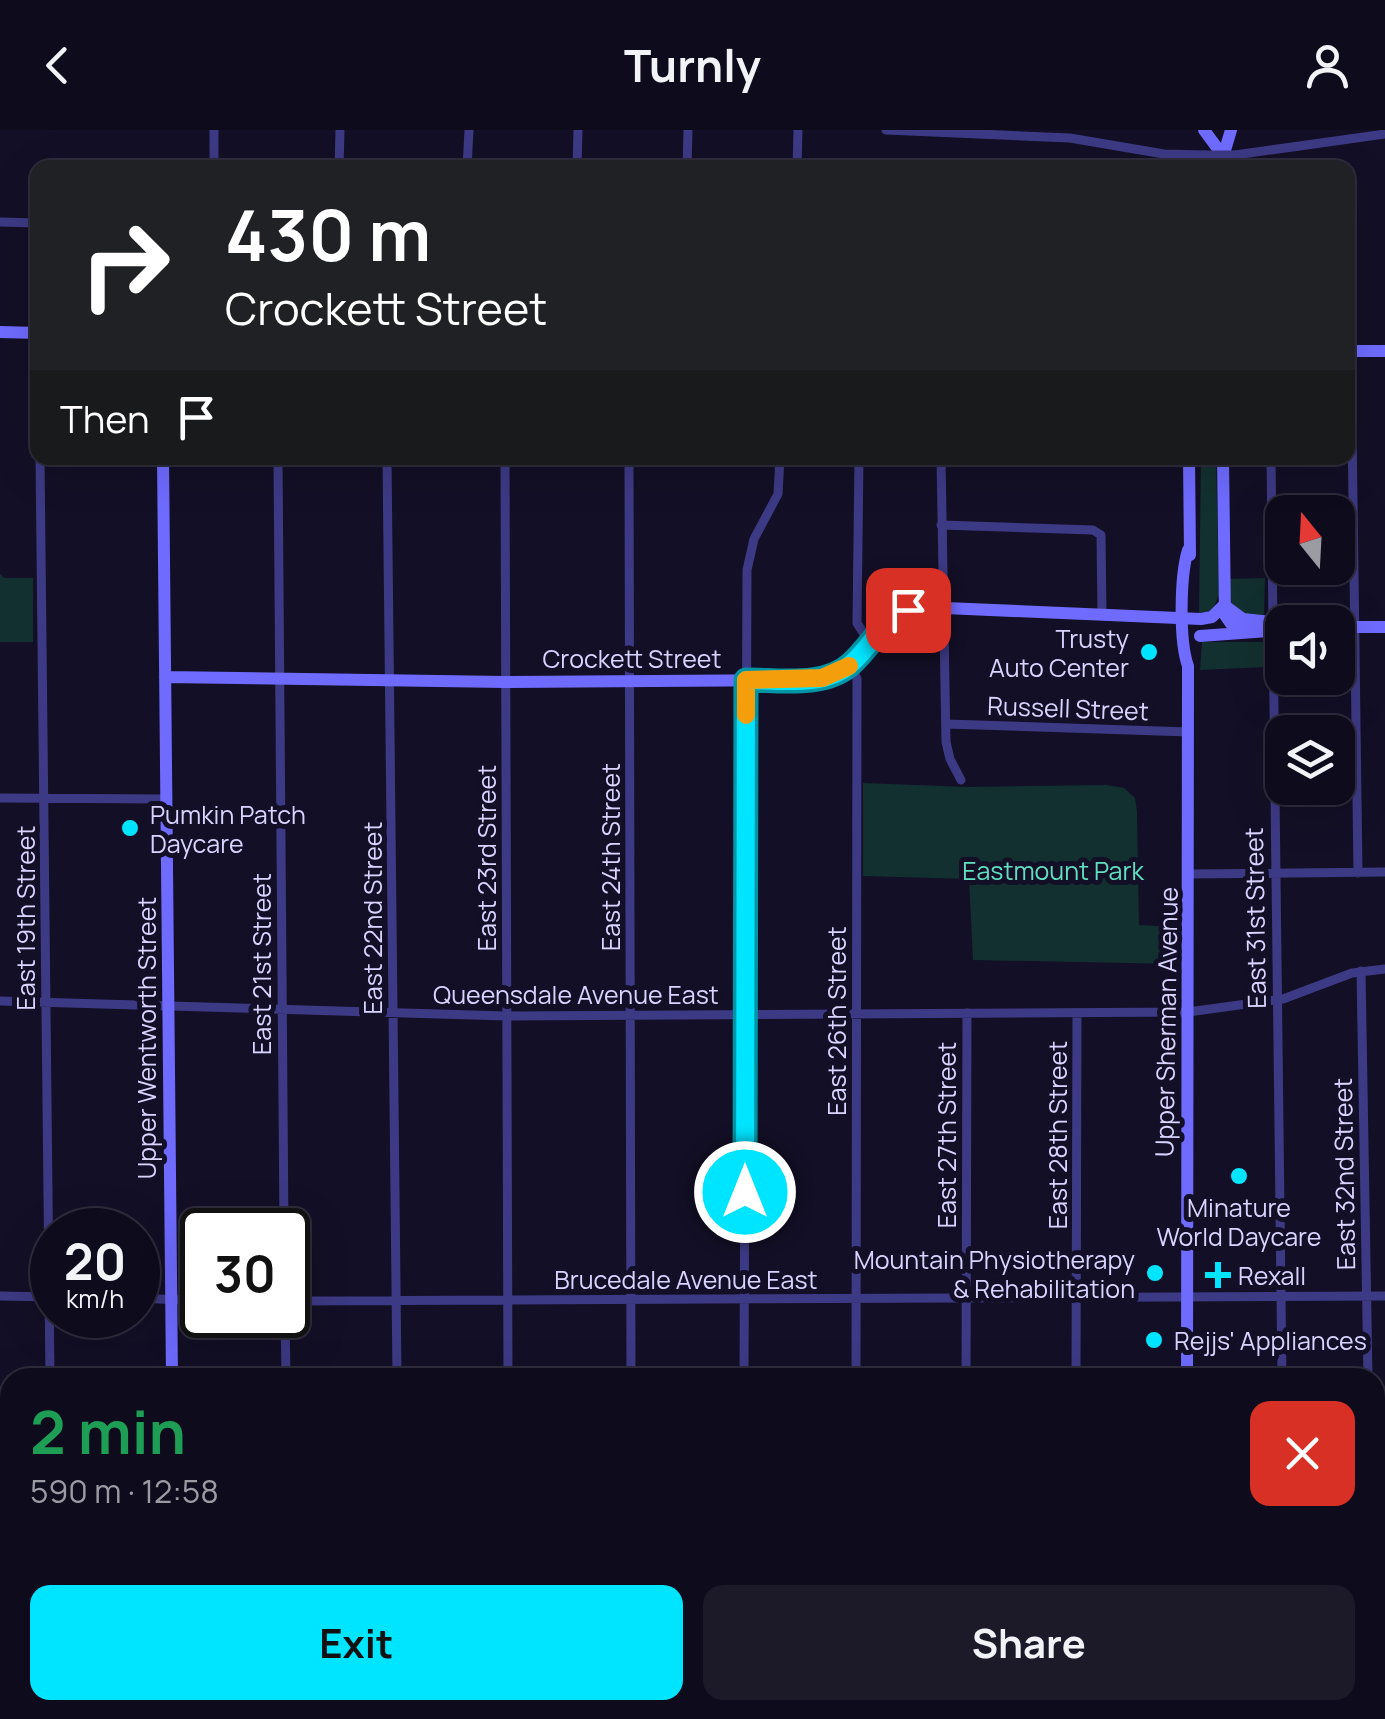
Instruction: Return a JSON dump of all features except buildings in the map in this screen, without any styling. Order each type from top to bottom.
[{"type":"main road","points":[[1204,130],[1218,149],[1220,160]]},
{"type":"main road","points":[[1220,130],[1221,160]]},
{"type":"main road","points":[[1223,160],[1231,130]]},
{"type":"main road","points":[[0,332],[30,333]]},
{"type":"main road","points":[[1355,352],[1385,351]]},
{"type":"main road","name":"Upper Wentworth Street","points":[[163,465],[172,1368]]},
{"type":"main road","name":"Upper Sherman Avenue","points":[[1187,1368],[1190,661],[1184,564],[1188,550],[1188,465]]},
{"type":"main road","points":[[1190,661],[1200,636],[1220,620],[1224,605],[1223,465]]},
{"type":"main road","points":[[851,665],[886,623],[922,607],[1188,618],[1212,617],[1224,605]]},
{"type":"main road","points":[[1224,605],[1237,617],[1265,625]]},
{"type":"main road","points":[[1224,605],[1230,625],[1255,632]]},
{"type":"main road","points":[[1355,627],[1385,626]]},
{"type":"main road","points":[[1200,636],[1265,630]]},
{"type":"main road","name":"Crockett Street","points":[[165,677],[505,682],[746,680],[822,678],[851,665]]},
{"type":"street","points":[[214,130],[214,160]]},
{"type":"street","points":[[339,160],[340,130]]},
{"type":"street","points":[[467,160],[469,130]]},
{"type":"street","points":[[577,160],[578,130]]},
{"type":"street","points":[[686,160],[688,130]]},
{"type":"street","points":[[797,160],[798,130]]},
{"type":"street","points":[[886,130],[1070,138],[1164,154],[1204,155],[1237,155],[1385,134]]},
{"type":"street","points":[[1237,155],[1237,160]]},
{"type":"street","points":[[0,222],[30,223]]},
{"type":"street","name":"East 19th Street","points":[[40,465],[48,1208]]},
{"type":"street","name":"East 21st Street","points":[[278,465],[284,1208]]},
{"type":"street","name":"East 22nd Street","points":[[387,465],[397,1368]]},
{"type":"street","name":"East 23rd Street","points":[[505,465],[508,1368]]},
{"type":"street","name":"East 24th Street","points":[[629,465],[631,1368]]},
{"type":"street","points":[[744,1368],[748,555],[776,500],[779,465]]},
{"type":"street","points":[[859,465],[857,623],[869,642]]},
{"type":"street","points":[[941,465],[947,751],[961,780]]},
{"type":"street","name":"East 31st Street","points":[[1271,465],[1274,605]]},
{"type":"street","points":[[1351,465],[1355,605]]},
{"type":"street","points":[[941,525],[1093,530],[1101,535],[1102,544],[1102,614]]},
{"type":"street","points":[[1355,627],[1358,873]]},
{"type":"street","name":"East 26th Street","points":[[851,665],[857,679],[856,1368]]},
{"type":"street","name":"East 31st Street","points":[[1275,695],[1282,1368]]},
{"type":"street","name":"Russell Street","points":[[946,724],[1188,732]]},
{"type":"street","points":[[0,798],[166,799]]},
{"type":"street","points":[[1190,874],[1385,872]]},
{"type":"street","name":"Queensdale Avenue East","points":[[0,1001],[506,1016],[1188,1012],[1276,1000],[1361,970],[1385,969]]},
{"type":"street","name":"East 32nd Street","points":[[1361,970],[1368,1368]]},
{"type":"street","name":"East 27th Street","points":[[966,1368],[967,1013]]},
{"type":"street","name":"East 28th Street","points":[[1076,1368],[1077,1013]]},
{"type":"street","points":[[0,1296],[30,1297]]},
{"type":"street","name":"Brucedale Avenue East","points":[[310,1301],[1385,1296]]},
{"type":"street","points":[[160,1299],[180,1300]]},
{"type":"street","name":"East 19th Street","points":[[50,1338],[50,1368]]},
{"type":"street","points":[[285,1338],[286,1368]]},
{"type":"green space","points":[[1201,465],[1216,465],[1219,595],[1212,611],[1199,613]]},
{"type":"green space","points":[[0,574],[4,578],[33,578],[33,642],[0,642]]},
{"type":"green space","points":[[1265,578],[1264,616],[1247,617],[1231,603],[1228,579]]},
{"type":"green space","points":[[1202,642],[1263,642],[1265,667],[1200,670]]},
{"type":"green space","name":"Eastmount Park","points":[[863,783],[1124,788],[1135,798],[1137,811],[1139,925],[1177,927],[1177,964],[973,960],[969,879],[863,876]]},
{"type":"slow traffic","points":[[746,715],[746,680],[822,678],[849,666]]},
{"type":"place","name":"Trusty Auto Center","points":[[1149,652]]},
{"type":"place","name":"Pumkin Patch Daycare","points":[[130,828]]},
{"type":"place","name":"Minature World Daycare","points":[[1239,1176]]},
{"type":"place","name":"Mountain Physiotherapy & Rehabilitation","points":[[1155,1273]]},
{"type":"place","name":"Rexall","points":[[1218,1275]]},
{"type":"place","name":"Rejjs' Appliances","points":[[1154,1340]]},
{"type":"route","points":[[745,1192],[746,680],[807,680],[834,674],[851,665],[886,623],[908,610]]}]
